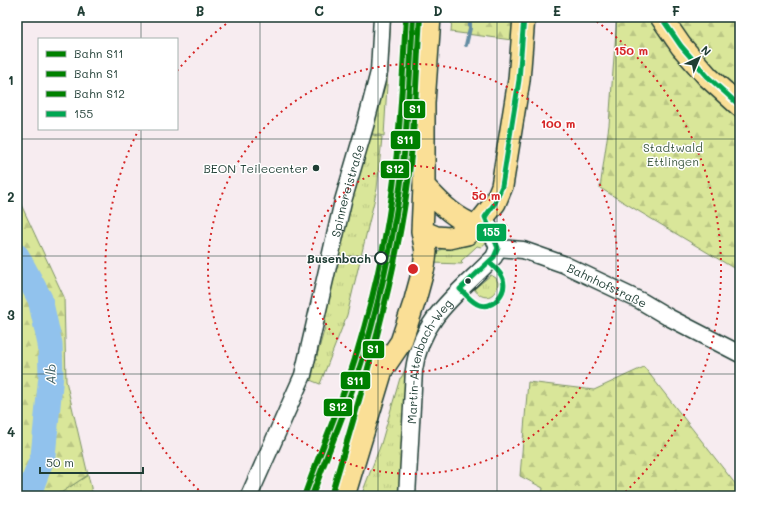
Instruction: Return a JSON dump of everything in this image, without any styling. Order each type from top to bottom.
[{"type":"main road","points":[[344,496],[382,370],[401,342],[424,267],[426,252],[422,231],[424,186],[424,103],[430,17]]},
{"type":"main road","points":[[422,231],[433,226],[477,220],[495,203],[502,186],[519,80],[524,17]]},
{"type":"main road","points":[[661,17],[681,46],[708,77],[740,106]]},
{"type":"main road","points":[[424,186],[437,200],[456,216],[477,220]]},
{"type":"street","name":"Spinnereistraße","points":[[249,496],[303,374],[343,201],[366,126],[379,72],[382,17]]},
{"type":"street","points":[[477,220],[498,248]]},
{"type":"street","name":"Bahnhofstraße","points":[[498,248],[523,250],[563,264],[641,301],[668,317],[740,354]]},
{"type":"street","name":"Martin-Altenbach-Weg","points":[[408,496],[414,370],[417,351],[437,313],[494,257],[498,248]]},
{"type":"green space","points":[[389,17],[391,17],[384,136],[368,133]]},
{"type":"green space","points":[[452,17],[514,17],[512,40],[451,32]]},
{"type":"green space","name":"Stadtwald Ettlingen","points":[[617,17],[740,17],[740,272],[600,188],[609,125]]},
{"type":"green space","points":[[369,134],[382,137],[377,189],[347,315],[320,384],[310,380],[326,324],[319,322]]},
{"type":"green space","points":[[17,196],[64,297],[66,381],[88,475],[56,496],[17,496]]},
{"type":"green space","points":[[478,235],[484,237],[488,241],[481,247],[477,246],[461,261],[463,263],[462,264],[432,263],[439,251],[445,247]]},
{"type":"green space","points":[[491,275],[496,278],[498,283],[497,288],[492,295],[485,297],[481,296],[474,289]]},
{"type":"green space","points":[[644,367],[740,490],[740,496],[542,496],[543,488],[520,476],[528,382],[594,390]]},
{"type":"green space","points":[[405,370],[403,496],[361,496],[381,444],[400,378]]},
{"type":"green space","points":[[88,475],[93,496],[56,496]]},
{"type":"waterway","points":[[466,45],[470,28],[470,17]]},
{"type":"waterway","name":"Alb","points":[[17,256],[40,299],[50,344],[51,375],[43,456],[28,496]]},
{"type":"rail line","name":"S12","points":[[305,494],[339,405],[364,330],[380,262],[389,217],[397,152],[406,17]]},
{"type":"rail line","name":"S11","points":[[312,496],[358,372],[370,332],[386,265],[402,174],[413,17]]},
{"type":"rail line","name":"S1","points":[[331,496],[374,347],[400,234],[409,174],[415,107],[420,17]]},
{"type":"transit line","name":"155","points":[[489,262],[501,274],[504,284],[498,298],[494,302],[485,306],[477,304],[460,289],[494,257],[498,248],[485,217],[495,203],[502,186],[519,80],[524,17]]},
{"type":"transit line","name":"155","points":[[661,17],[681,46],[708,77],[740,106]]},
{"type":"place","name":"BEON Teilecenter","points":[[316,168]]},
{"type":"place","name":"Busenbach","points":[[381,258]]}]
